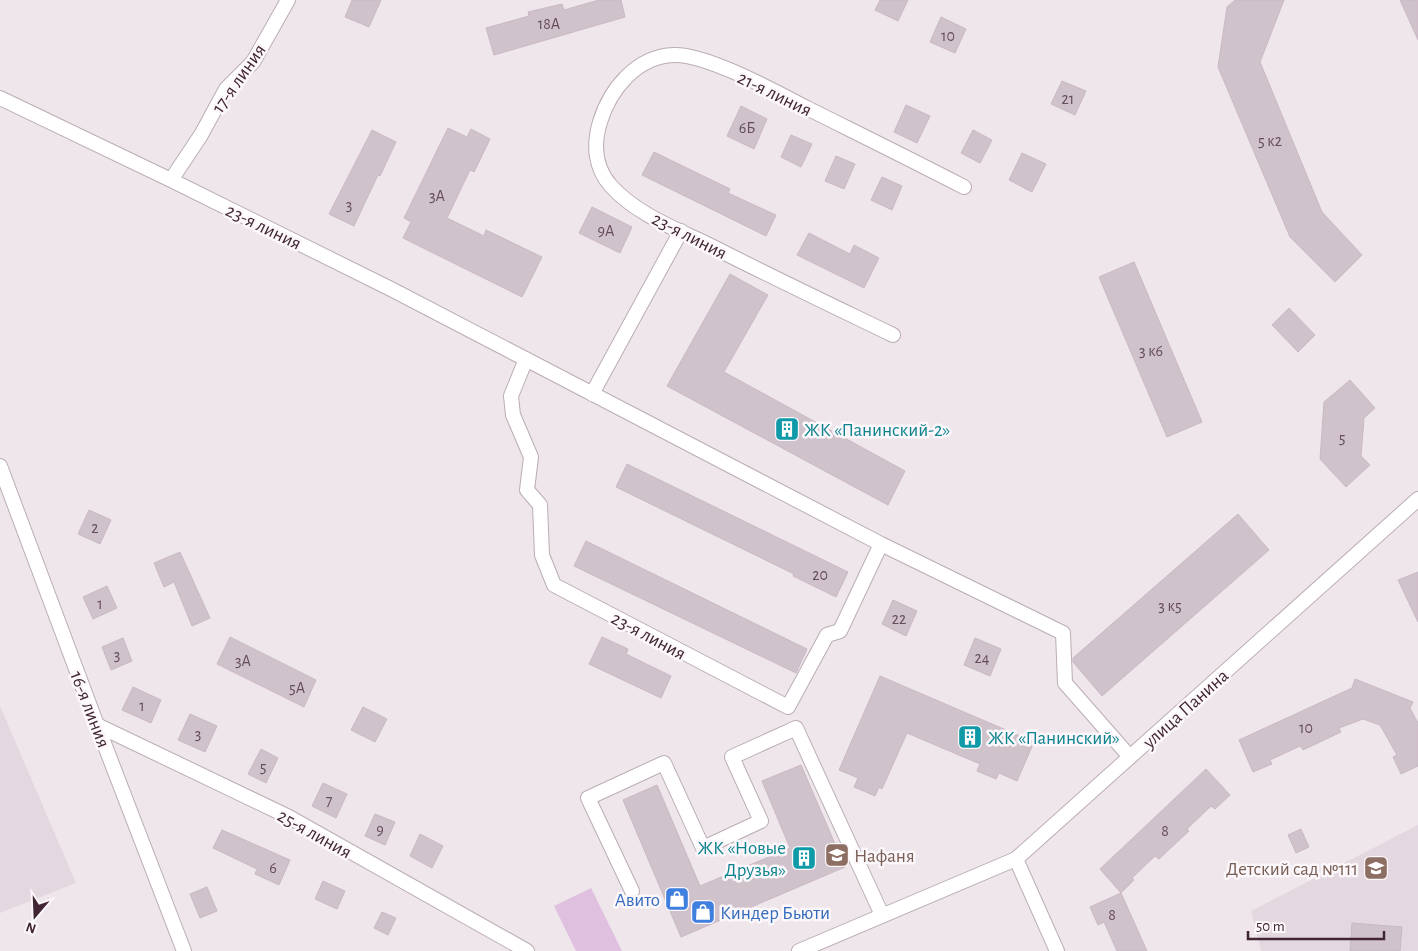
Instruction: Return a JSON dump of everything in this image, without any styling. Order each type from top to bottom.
[{"type":"street","name":"17-я линия","points":[[171,180],[201,135],[226,89],[253,62],[288,0]]},
{"type":"street","name":"21-я линия","points":[[601,118],[609,97],[625,78],[641,66],[661,57],[676,55],[688,57],[715,65],[756,82],[964,187]]},
{"type":"street","name":"23-я линия","points":[[0,98],[171,180],[526,359],[881,544],[1064,633],[1065,683],[1130,757]]},
{"type":"street","name":"23-я линия","points":[[601,118],[595,137],[596,157],[603,176],[612,188],[640,210],[893,335]]},
{"type":"street","points":[[592,394],[681,231]]},
{"type":"street","name":"23-я линия","points":[[526,359],[511,396],[513,415],[531,457],[526,490],[540,505],[542,555],[554,585],[779,703],[788,707],[826,636],[840,631],[881,544]]},
{"type":"street","name":"16-я линия","points":[[0,466],[184,951]]},
{"type":"street","name":"улица Панина","points":[[799,951],[1016,858],[1418,499]]},
{"type":"street","name":"25-я линия","points":[[97,725],[289,817],[527,951]]},
{"type":"street","points":[[632,891],[588,798],[664,763],[703,848],[761,821],[732,757],[796,728],[882,915]]},
{"type":"street","points":[[1016,858],[1057,951]]},
{"type":"shaded area","points":[[0,706],[76,883],[0,913]]},
{"type":"shaded area","name":"Детский сад №111","points":[[1418,825],[1418,951],[1261,951],[1251,911]]},
{"type":"shaded area","points":[[591,888],[622,951],[576,951],[554,906]]},
{"type":"building","points":[[352,0],[381,0],[369,27],[345,17]]},
{"type":"building","points":[[599,0],[621,0],[625,17],[494,55],[486,28],[529,16],[528,12],[562,4],[564,10]]},
{"type":"building","points":[[880,0],[908,0],[898,21],[875,10]]},
{"type":"building","points":[[1235,0],[1284,0],[1260,62],[1322,212],[1362,255],[1335,282],[1290,237],[1218,67],[1227,7]]},
{"type":"building","points":[[1400,0],[1418,0],[1418,40]]},
{"type":"building","points":[[941,17],[966,29],[955,53],[930,42]]},
{"type":"building","points":[[1062,81],[1086,91],[1075,115],[1051,104]]},
{"type":"building","points":[[906,105],[930,116],[917,143],[894,132]]},
{"type":"building","points":[[741,106],[767,119],[754,149],[727,136]]},
{"type":"building","points":[[448,128],[467,137],[471,129],[490,139],[474,172],[470,170],[447,218],[484,236],[486,230],[542,257],[522,297],[403,238],[411,222],[404,218]]},
{"type":"building","points":[[372,130],[396,142],[354,226],[329,214]]},
{"type":"building","points":[[973,130],[992,140],[980,163],[961,153]]},
{"type":"building","points":[[791,135],[812,144],[801,167],[781,157]]},
{"type":"building","points":[[654,152],[730,189],[728,193],[776,215],[766,236],[642,175]]},
{"type":"building","points":[[1022,153],[1046,164],[1032,192],[1009,180]]},
{"type":"building","points":[[836,156],[855,164],[844,189],[825,181]]},
{"type":"building","points":[[882,177],[902,186],[892,210],[871,200]]},
{"type":"building","points":[[592,207],[632,227],[620,253],[579,233]]},
{"type":"building","points":[[809,233],[850,254],[854,245],[879,258],[864,288],[797,255]]},
{"type":"building","points":[[1134,262],[1202,422],[1167,437],[1099,277]]},
{"type":"building","name":"ЖК «Панинский-2»","points":[[730,274],[768,295],[724,372],[905,471],[888,505],[667,386]]},
{"type":"building","points":[[1289,308],[1315,335],[1298,352],[1272,325]]},
{"type":"building","points":[[1350,380],[1375,408],[1364,418],[1361,456],[1370,465],[1346,487],[1320,459],[1324,402]]},
{"type":"building","points":[[627,464],[848,572],[836,597],[793,576],[794,574],[616,487]]},
{"type":"building","points":[[89,510],[111,520],[100,544],[78,534]]},
{"type":"building","points":[[1238,514],[1269,550],[1102,696],[1073,662],[1073,658]]},
{"type":"building","points":[[586,541],[807,649],[796,673],[574,566]]},
{"type":"building","points":[[180,552],[210,618],[192,626],[174,582],[164,587],[154,563]]},
{"type":"building","points":[[1418,572],[1418,622],[1398,580]]},
{"type":"building","points":[[107,586],[117,608],[93,619],[83,597]]},
{"type":"building","points":[[893,600],[917,611],[906,636],[882,624]]},
{"type":"building","points":[[230,637],[316,680],[304,707],[217,664]]},
{"type":"building","points":[[602,637],[628,649],[626,654],[671,676],[661,698],[589,664]]},
{"type":"building","points":[[123,638],[132,661],[111,670],[102,647]]},
{"type":"building","points":[[975,638],[1001,649],[990,676],[964,665]]},
{"type":"building","name":"ЖК «Панинский»","points":[[880,676],[1034,742],[1017,781],[999,773],[996,779],[977,771],[980,764],[907,733],[882,789],[879,787],[875,796],[854,787],[858,778],[839,770]]},
{"type":"building","points":[[1355,679],[1413,702],[1410,708],[1418,723],[1418,766],[1401,774],[1393,757],[1397,755],[1380,725],[1363,719],[1339,728],[1341,732],[1303,750],[1300,746],[1270,760],[1272,764],[1253,772],[1239,740],[1352,688]]},
{"type":"building","points":[[133,687],[161,700],[151,723],[122,710]]},
{"type":"building","points":[[363,707],[387,719],[375,742],[351,730]]},
{"type":"building","points":[[190,714],[217,726],[205,752],[178,740]]},
{"type":"building","points":[[261,749],[278,758],[266,783],[248,774]]},
{"type":"building","name":"ЖК «Новые Друзья»","points":[[801,765],[845,867],[681,937],[623,800],[657,785],[700,886],[790,848],[762,781]]},
{"type":"building","points":[[1206,769],[1230,795],[1215,809],[1211,806],[1187,829],[1189,831],[1159,859],[1155,856],[1132,878],[1134,880],[1121,893],[1100,869]]},
{"type":"building","points":[[323,783],[347,794],[336,818],[312,806]]},
{"type":"building","points":[[375,814],[395,822],[385,845],[365,836]]},
{"type":"building","points":[[1301,829],[1309,847],[1296,853],[1288,835]]},
{"type":"building","points":[[222,830],[290,860],[279,885],[255,874],[257,869],[213,848]]},
{"type":"building","points":[[420,834],[443,846],[432,868],[410,856]]},
{"type":"building","points":[[323,881],[345,891],[337,909],[315,899]]},
{"type":"building","points":[[207,887],[217,911],[200,918],[190,894]]},
{"type":"building","points":[[1121,893],[1147,951],[1117,951],[1104,922],[1098,925],[1090,907]]},
{"type":"building","points":[[382,912],[396,918],[388,935],[374,928]]},
{"type":"building","points":[[1352,923],[1402,927],[1400,951],[1350,951]]},
{"type":"place","name":"ЖК «Панинский-2»","points":[[787,429]]},
{"type":"place","name":"ЖК «Панинский»","points":[[970,737]]},
{"type":"place","name":"Нафаня","points":[[837,855]]},
{"type":"place","name":"ЖК «Новые Друзья»","points":[[804,858]]},
{"type":"place","name":"Детский сад №111","points":[[1376,868]]},
{"type":"place","name":"Авито","points":[[677,899]]},
{"type":"place","name":"Киндер Бьюти","points":[[703,912]]}]
